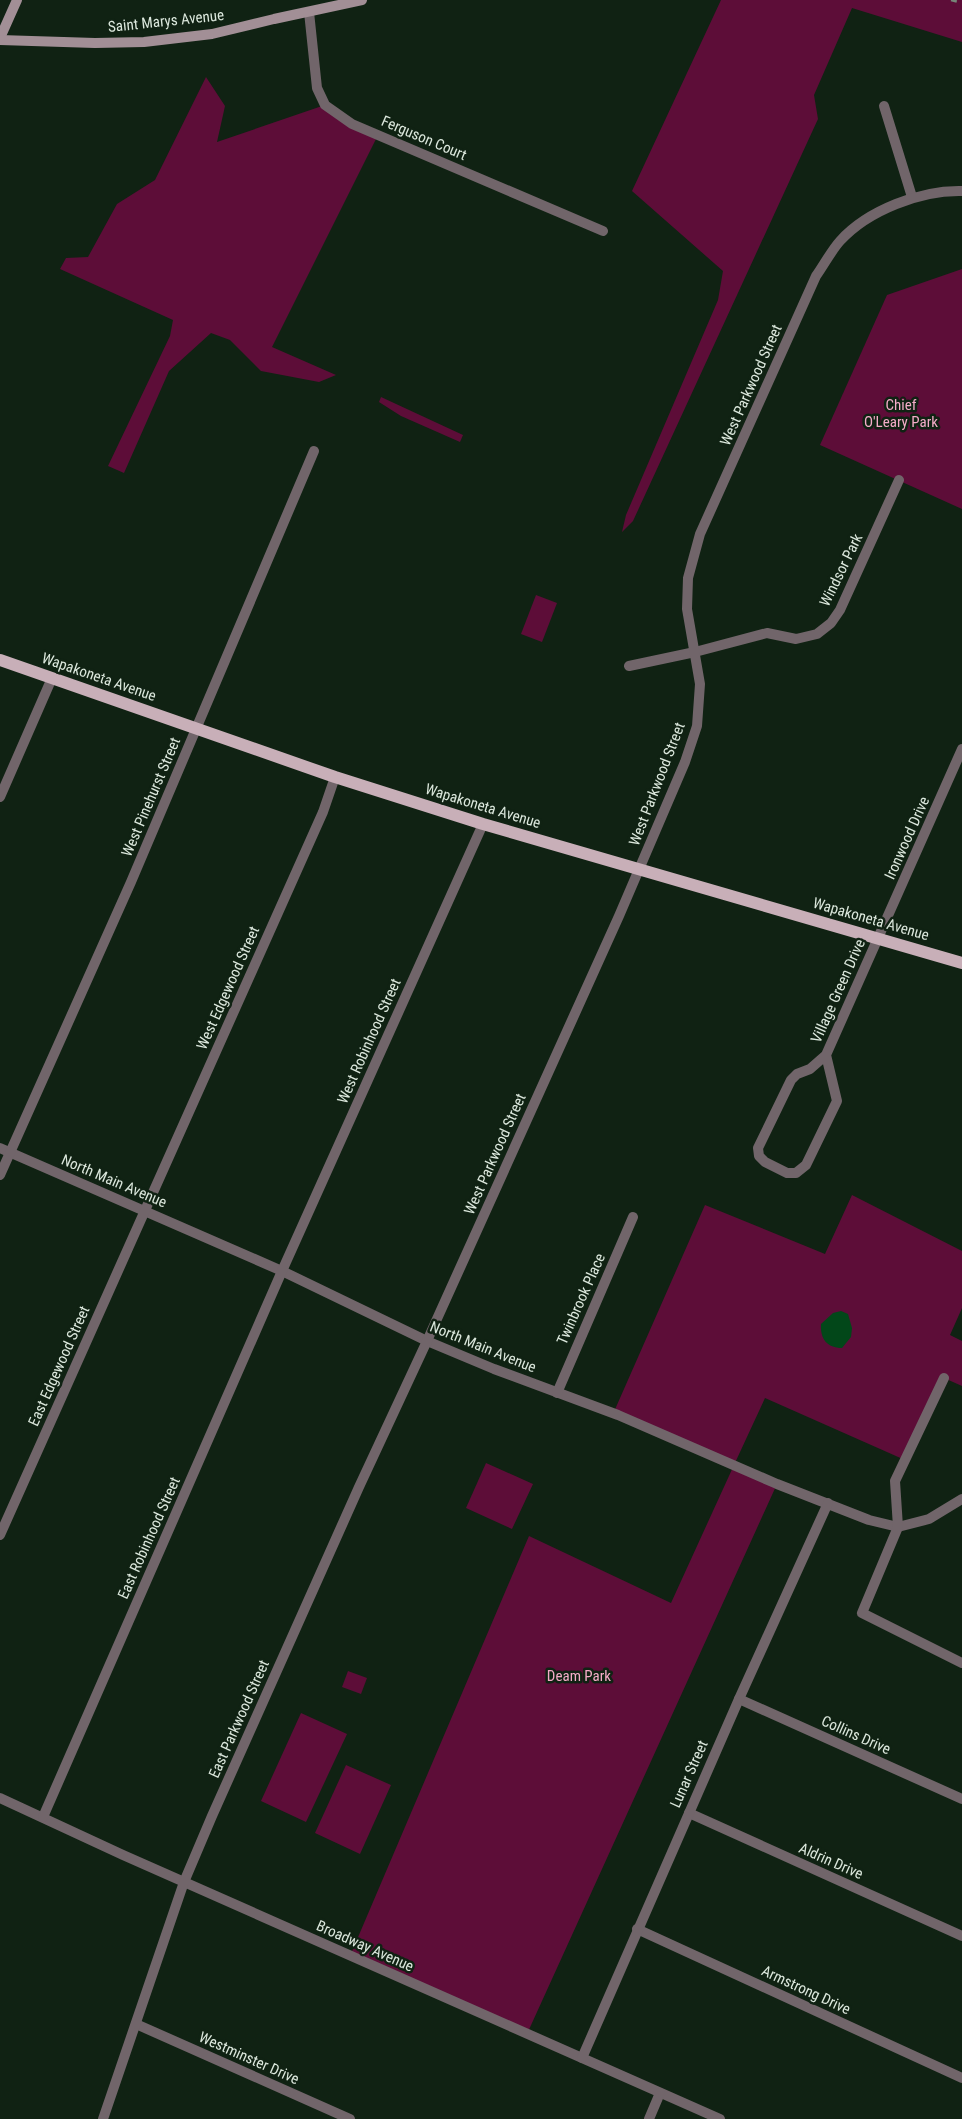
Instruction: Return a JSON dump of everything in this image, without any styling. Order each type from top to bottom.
[{"type":"main road","points":[[0,39],[17,0]]},
{"type":"main road","name":"Saint Marys Avenue","points":[[0,39],[95,44],[144,42],[212,34],[362,0]]},
{"type":"main road","name":"Wapakoneta Avenue","points":[[0,660],[335,777],[483,824],[962,963]]},
{"type":"street","name":"Ferguson Court","points":[[309,12],[317,88],[325,105],[352,124],[603,231]]},
{"type":"street","points":[[884,106],[912,198]]},
{"type":"street","name":"West Parkwood Street","points":[[427,1341],[639,870],[685,762],[697,726],[700,684],[687,609],[688,578],[700,534],[816,276],[840,241],[874,214],[912,198],[952,190],[962,191]]},
{"type":"street","name":"West Pinehurst Street","points":[[0,1175],[131,882],[314,451]]},
{"type":"street","name":"Windsor Park","points":[[629,666],[695,652],[767,633],[796,639],[817,634],[831,623],[840,610],[899,480]]},
{"type":"street","points":[[0,797],[52,678]]},
{"type":"street","name":"Ironwood Drive","points":[[878,938],[962,749]]},
{"type":"street","name":"West Edgewood Street","points":[[145,1210],[320,820],[335,777]]},
{"type":"street","name":"West Robinhood Street","points":[[282,1271],[483,824]]},
{"type":"street","name":"Village Green Drive","points":[[826,1055],[837,1101],[806,1165],[796,1173],[787,1173],[765,1162],[759,1156],[758,1148],[791,1080],[826,1055],[878,938]]},
{"type":"street","name":"North Main Avenue","points":[[0,1148],[282,1271],[427,1341],[557,1393],[616,1420],[869,1520],[898,1527],[929,1518],[962,1499]]},
{"type":"street","name":"East Edgewood Street","points":[[0,1535],[145,1210]]},
{"type":"street","name":"Twinbrook Place","points":[[557,1393],[634,1217]]},
{"type":"street","name":"East Robinhood Street","points":[[43,1817],[282,1271]]},
{"type":"street","name":"East Parkwood Street","points":[[103,2119],[184,1882],[272,1681],[427,1341]]},
{"type":"street","points":[[944,1378],[895,1481],[898,1527],[862,1613],[962,1663]]},
{"type":"street","name":"Lunar Street","points":[[582,2058],[637,1928],[828,1503]]},
{"type":"street","name":"Collins Drive","points":[[739,1699],[962,1799]]},
{"type":"street","name":"Broadway Avenue","points":[[0,1798],[184,1882],[720,2119]]},
{"type":"street","name":"Aldrin Drive","points":[[688,1813],[962,1936]]},
{"type":"street","name":"Armstrong Drive","points":[[637,1928],[962,2078]]},
{"type":"street","name":"Westminster Drive","points":[[136,2024],[350,2119]]},
{"type":"street","points":[[649,2119],[660,2093]]},
{"type":"green space","points":[[721,0],[962,0],[962,42],[852,8],[814,95],[818,119],[633,521],[622,532],[626,515],[718,300],[723,271],[632,191]]},
{"type":"green space","points":[[206,77],[225,106],[217,142],[325,105],[378,135],[272,347],[336,375],[319,382],[261,371],[230,340],[211,333],[169,371],[124,473],[108,466],[170,336],[173,320],[60,269],[66,258],[88,257],[117,204],[155,180]]},
{"type":"green space","name":"Chief O'Leary Park","points":[[962,269],[962,509],[820,445],[887,295]]},
{"type":"green space","points":[[381,397],[463,435],[460,442],[401,416],[379,402]]},
{"type":"green space","points":[[536,595],[557,603],[542,642],[521,634]]},
{"type":"green space","points":[[852,1195],[962,1251],[962,1308],[950,1335],[962,1341],[962,1386],[944,1378],[905,1460],[765,1398],[734,1465],[613,1414],[705,1205],[825,1254]]},
{"type":"green space","points":[[486,1463],[533,1484],[512,1529],[466,1508]]},
{"type":"green space","name":"Deam Park","points":[[734,1465],[777,1484],[527,2034],[350,1956],[529,1536],[671,1603]]},
{"type":"green space","points":[[348,1671],[367,1678],[361,1694],[342,1687]]},
{"type":"green space","points":[[301,1713],[347,1734],[306,1822],[261,1801]]},
{"type":"green space","points":[[346,1765],[391,1785],[360,1854],[315,1833]]},
{"type":"shaded area","points":[[841,1311],[848,1314],[852,1328],[851,1337],[842,1348],[837,1348],[828,1344],[823,1338],[821,1324],[833,1313]]},
{"type":"railway","points":[[951,0],[962,3]]}]
